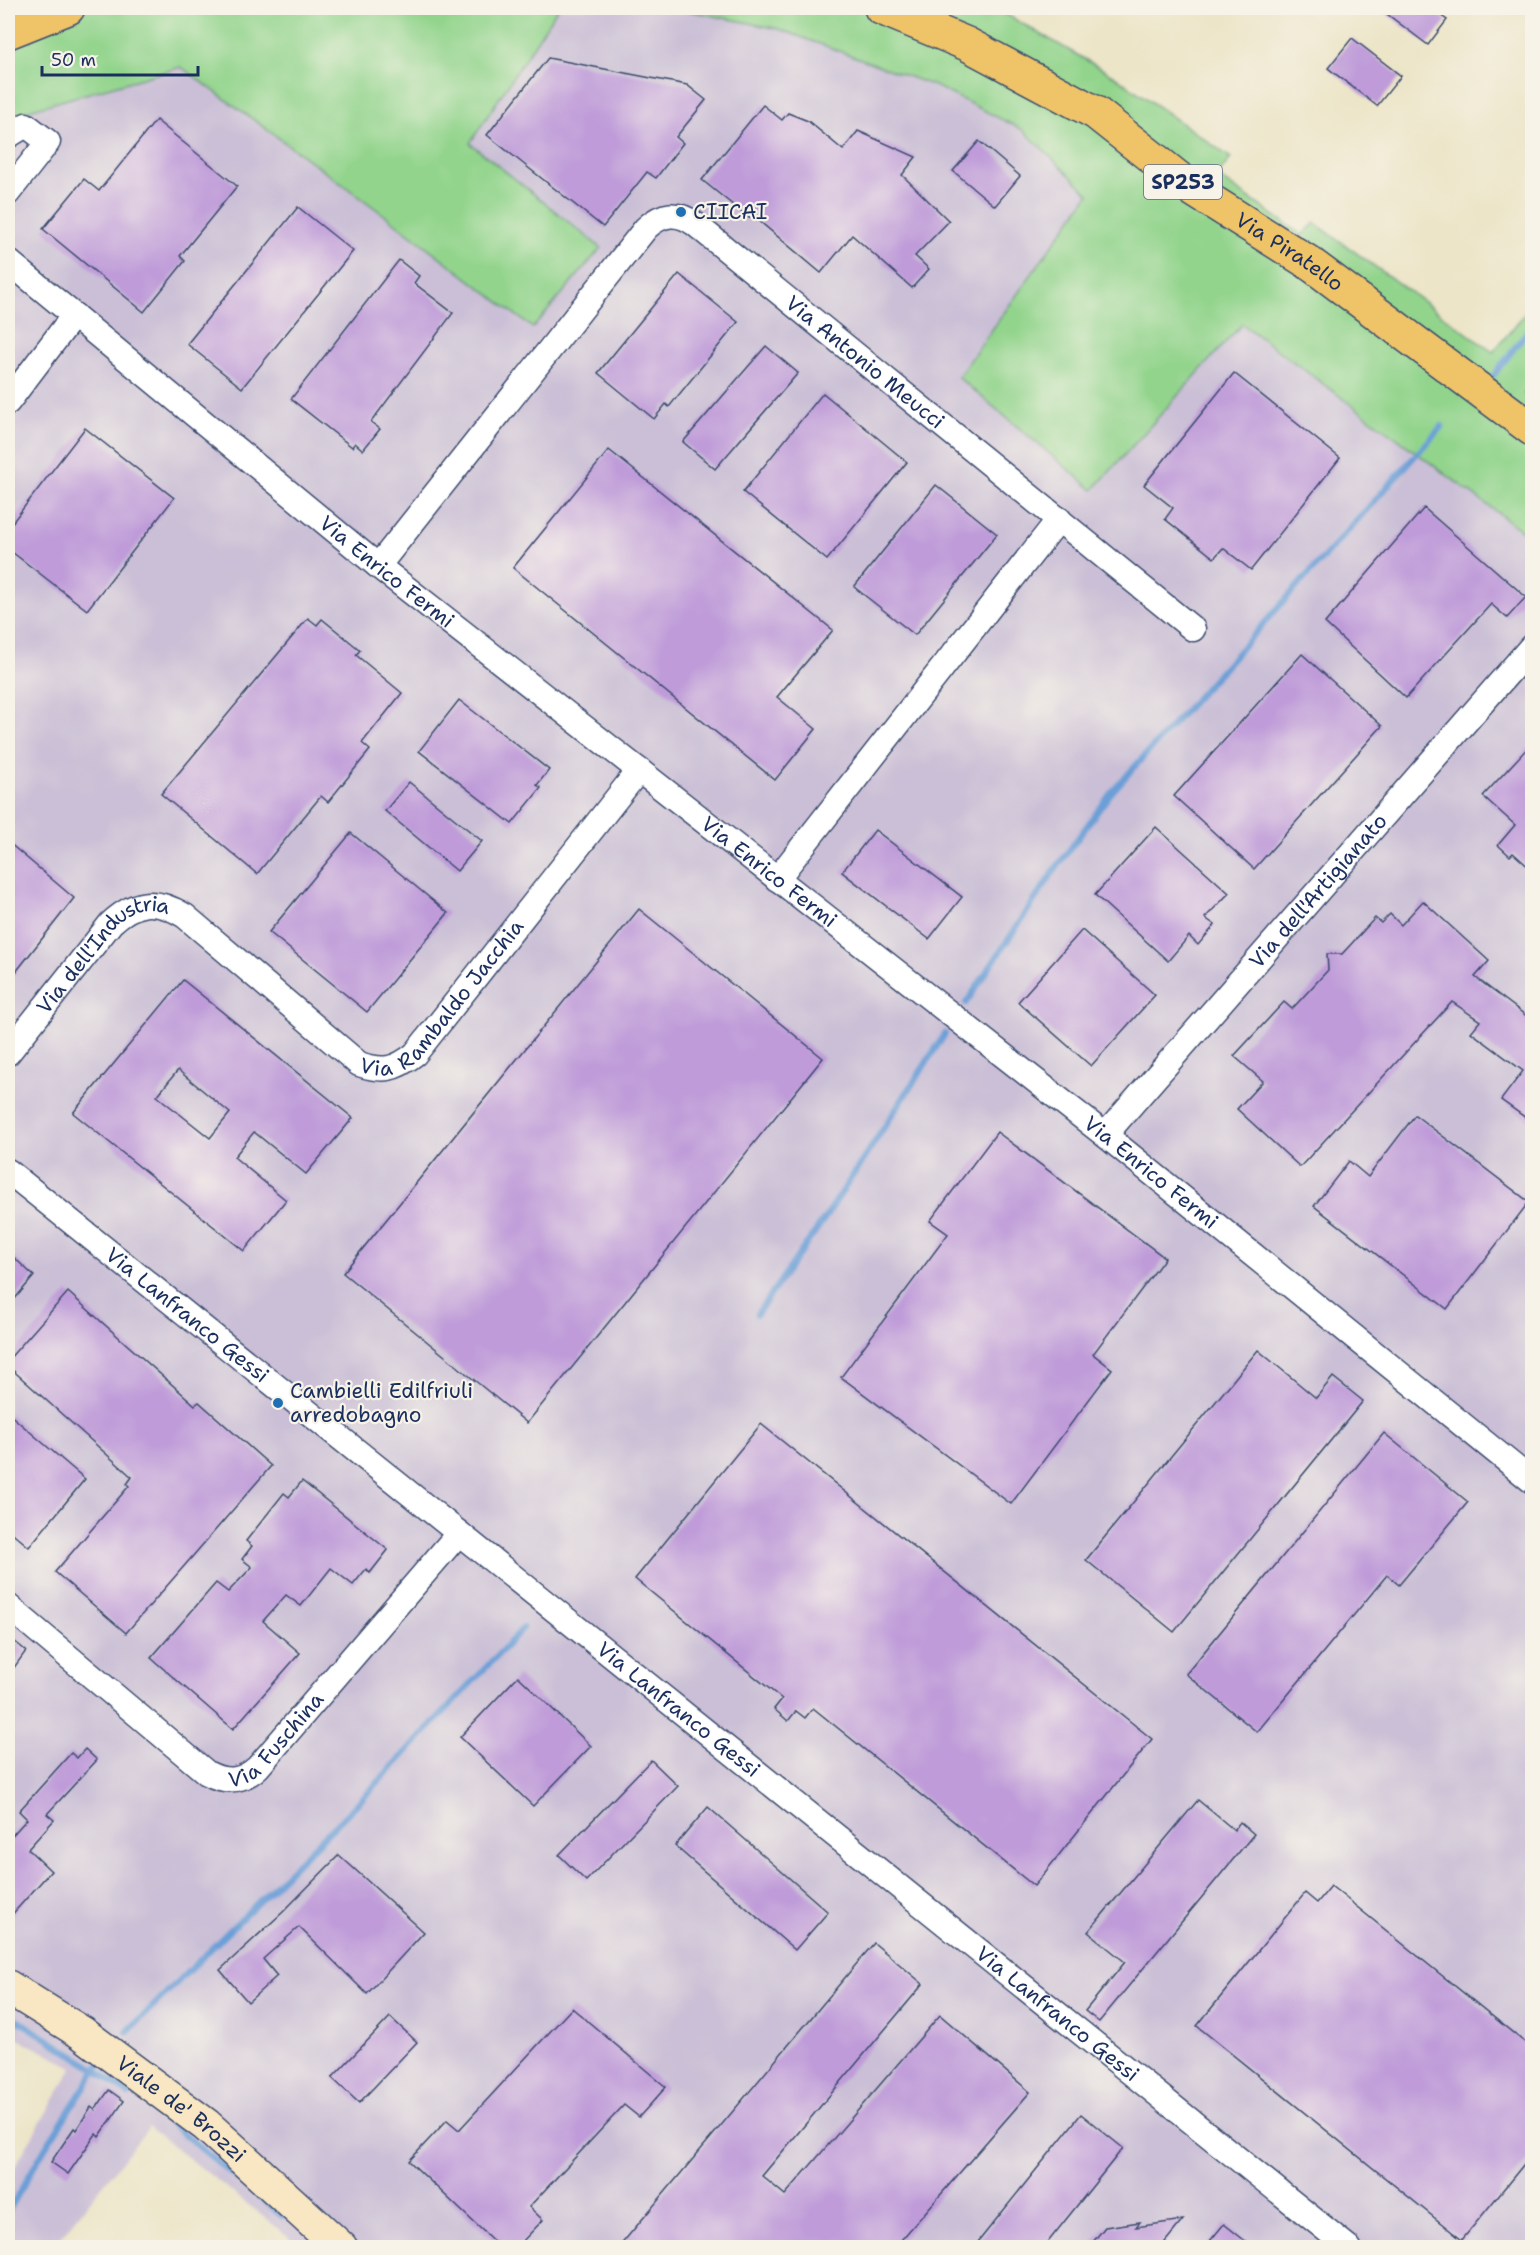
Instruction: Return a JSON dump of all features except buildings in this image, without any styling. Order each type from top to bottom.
[{"type":"main road","points":[[8,32],[68,8]]},
{"type":"main road","name":"Via Piratello","points":[[881,8],[967,44],[1096,113],[1192,189],[1324,273],[1533,429]]},
{"type":"street","points":[[8,136],[26,125],[48,142],[8,193]]},
{"type":"street","name":"Via Antonio Meucci","points":[[378,566],[646,228],[654,220],[665,215],[676,215],[695,224],[1059,519]]},
{"type":"street","name":"Via Enrico Fermi","points":[[8,261],[378,566],[1105,1135],[1533,1482]]},
{"type":"street","points":[[8,402],[74,315]]},
{"type":"street","points":[[777,879],[1059,519],[1193,629]]},
{"type":"street","name":"Via dell'Artigianato","points":[[1105,1135],[1533,646]]},
{"type":"street","name":"Via Rambaldo Jacchia","points":[[185,916],[359,1064],[374,1069],[389,1069],[403,1064],[415,1054],[639,770]]},
{"type":"street","name":"Via dell'Industria","points":[[8,1053],[111,923],[123,912],[138,905],[155,903],[171,907],[185,916]]},
{"type":"street","name":"Via Lanfranco Gessi","points":[[8,1171],[1349,2247]]},
{"type":"street","name":"Via Fuschina","points":[[8,1606],[207,1773],[217,1778],[239,1779],[250,1775],[258,1767],[459,1533]]},
{"type":"street","name":"Viale de' Brozzi","points":[[8,1987],[82,2033],[206,2125],[341,2247]]},
{"type":"shaded area","points":[[558,8],[675,8],[779,29],[937,87],[1023,130],[1090,194],[959,377],[1093,490],[1242,323],[1532,538],[1532,2247],[296,2247],[298,2244],[149,2127],[53,2247],[8,2248],[8,2178],[73,2067],[8,2034],[8,123],[22,112],[181,67],[390,219],[601,248],[470,143]]},
{"type":"green space","points":[[8,8],[558,8],[470,143],[601,248],[533,328],[390,219],[181,67],[22,112],[8,123]]},
{"type":"green space","points":[[675,8],[995,8],[1116,77],[1231,158],[1217,176],[1302,235],[1315,223],[1493,352],[1532,305],[1532,382],[1524,394],[1532,400],[1532,538],[1242,324],[1093,490],[958,377],[1089,194],[1023,130],[937,87],[779,29]]},
{"type":"waterway","points":[[1493,376],[1532,325]]},
{"type":"waterway","points":[[966,1003],[1056,868],[1111,793],[1442,426]]},
{"type":"waterway","points":[[757,1314],[827,1215],[945,1034]]},
{"type":"waterway","points":[[127,2032],[366,1795],[523,1628]]},
{"type":"waterway","points":[[8,2014],[95,2069],[129,2094]]},
{"type":"waterway","points":[[8,2212],[45,2148],[102,2060]]},
{"type":"waterway","points":[[156,2111],[282,2216]]},
{"type":"place","name":"CIICAI","points":[[681,212]]},
{"type":"place","name":"Cambielli Edilfriuli arredobagno","points":[[278,1403]]}]
